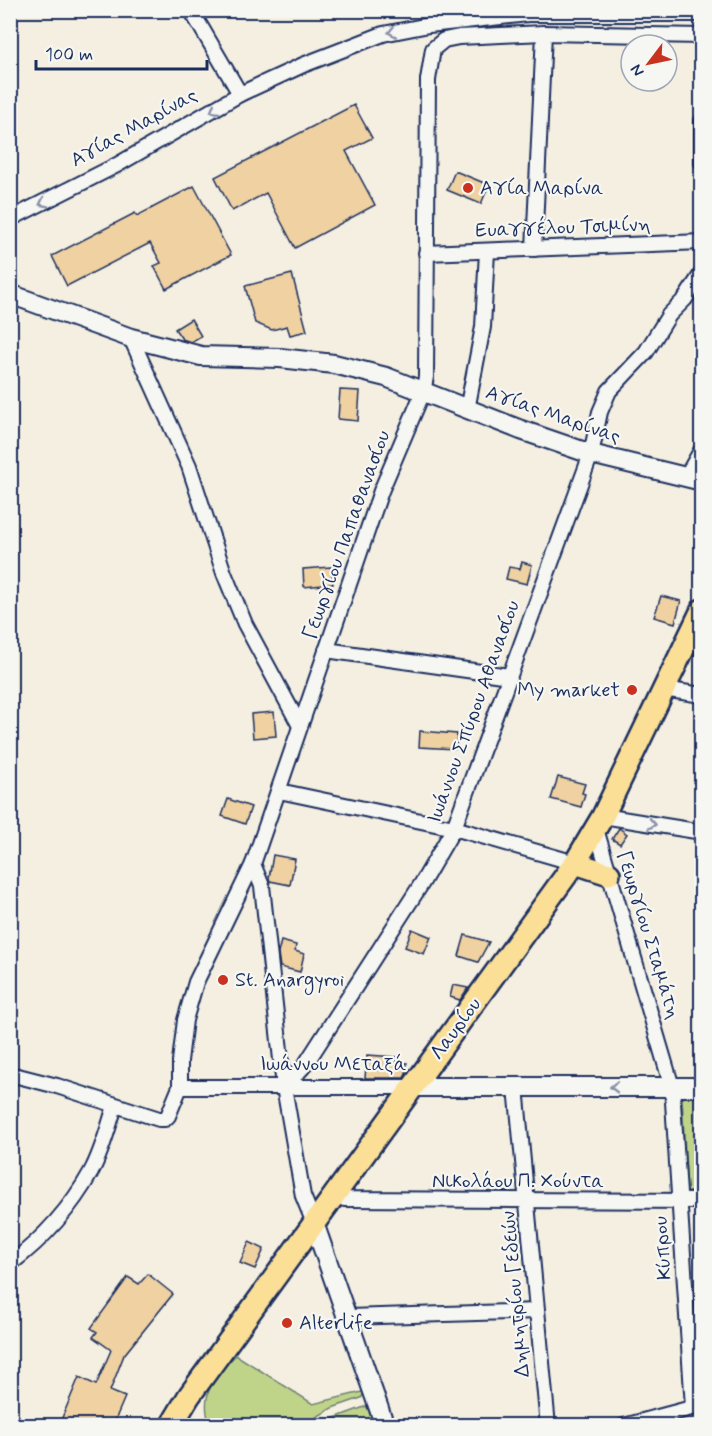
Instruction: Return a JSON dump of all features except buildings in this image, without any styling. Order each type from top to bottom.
[{"type":"main road","name":"Λαυρίου","points":[[171,1425],[189,1396],[575,863],[599,823],[702,609]]},
{"type":"main road","points":[[575,863],[609,874]]},
{"type":"street","points":[[191,10],[240,94]]},
{"type":"street","name":"Αγίας Μαρίνας","points":[[10,219],[117,165],[240,94],[303,65],[428,17],[530,12],[702,14]]},
{"type":"street","points":[[534,249],[544,33]]},
{"type":"street","name":"Γεωργίου Παπαθανασίου","points":[[10,1074],[165,1119],[180,1087],[180,1061],[188,1004],[196,982],[253,864],[381,491],[423,392],[426,377],[428,80],[433,49],[444,40],[459,37],[544,33],[702,36]]},
{"type":"street","points":[[702,121],[702,163]]},
{"type":"street","name":"Ευαγγέλου Τσιμίνη","points":[[426,253],[702,242]]},
{"type":"street","points":[[467,410],[483,327],[488,251]]},
{"type":"street","name":"Ιωάννου Σπύρου Αθανασίου","points":[[284,1087],[305,1065],[422,883],[454,828],[591,454],[600,412],[609,391],[646,352],[669,315],[684,299],[702,273]]},
{"type":"street","name":"Αγίας Μαρίνας","points":[[10,294],[131,338],[201,356],[280,358],[334,364],[386,377],[467,410],[591,454],[694,479]]},
{"type":"street","points":[[131,338],[189,466],[224,573],[245,624],[300,726]]},
{"type":"street","points":[[694,479],[702,449]]},
{"type":"street","points":[[326,650],[509,676]]},
{"type":"street","points":[[663,689],[702,695]]},
{"type":"street","points":[[279,791],[454,828],[575,863]]},
{"type":"street","points":[[599,823],[702,832]]},
{"type":"street","name":"Γεωργίου Σταμάτη","points":[[599,823],[609,874],[672,1087]]},
{"type":"street","points":[[253,864],[262,886],[284,1087],[303,1196],[385,1425]]},
{"type":"street","name":"Ιωάννου Μεταξά","points":[[180,1087],[702,1087]]},
{"type":"street","name":"Δημητρίου Γεδεών","points":[[516,1087],[548,1425]]},
{"type":"street","name":"Κύπρου","points":[[672,1087],[697,1406]]},
{"type":"street","points":[[10,1264],[39,1240],[92,1171],[115,1106]]},
{"type":"street","name":"Νικολάου Π. Χούντα","points":[[337,1193],[344,1199],[702,1202]]},
{"type":"street","points":[[348,1317],[537,1311]]},
{"type":"street","points":[[624,1425],[697,1406]]},
{"type":"green space","points":[[682,1096],[701,1096],[701,1191],[687,1192]]},
{"type":"green space","points":[[236,1355],[313,1404],[366,1391],[361,1398],[332,1408],[303,1425],[279,1425],[279,1423],[271,1426],[210,1425],[206,1404],[208,1395],[215,1378]]},
{"type":"green space","points":[[367,1406],[374,1425],[317,1425],[318,1424]]},
{"type":"place","name":"Αγία Μαρίνα","points":[[468,188]]},
{"type":"place","name":"My market","points":[[632,690]]},
{"type":"place","name":"St. Anargyroi","points":[[223,980]]},
{"type":"place","name":"Alterlife","points":[[287,1323]]}]
